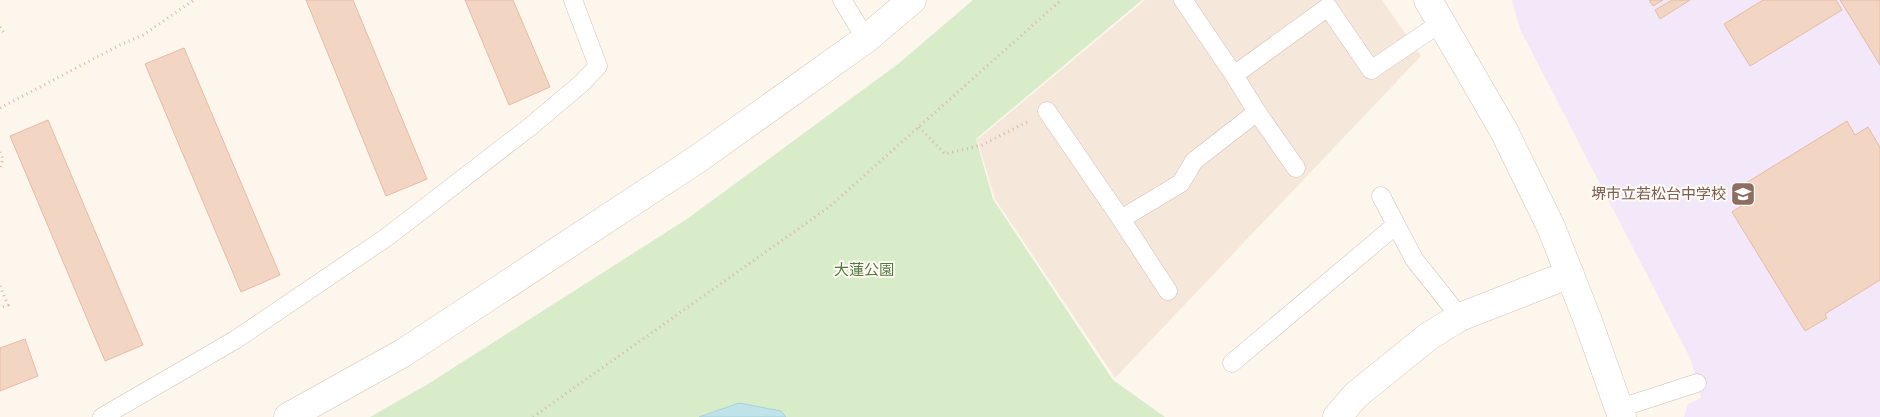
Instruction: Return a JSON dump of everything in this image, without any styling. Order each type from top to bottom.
[{"type":"street","points":[[288,417],[403,353],[699,158],[866,39],[912,0]]},
{"type":"street","points":[[1435,11],[1504,131],[1551,227],[1621,413]]},
{"type":"street","points":[[1337,417],[1356,395],[1429,336],[1460,317],[1570,274]]},
{"type":"lane","points":[[102,417],[235,340],[387,237],[531,126],[582,84],[598,66],[573,0]]},
{"type":"lane","points":[[842,0],[866,39]]},
{"type":"lane","points":[[1183,0],[1296,168]]},
{"type":"lane","points":[[1234,75],[1328,7],[1372,70],[1435,11]]},
{"type":"lane","points":[[1047,112],[1168,291]]},
{"type":"lane","points":[[1121,219],[1181,183],[1194,160],[1257,112]]},
{"type":"lane","points":[[1381,196],[1414,259],[1460,317]]},
{"type":"lane","points":[[1232,363],[1396,225]]},
{"type":"lane","points":[[1621,413],[1697,382]]},
{"type":"path","points":[[0,108],[143,34],[194,0]]},
{"type":"path","points":[[533,417],[829,207],[1061,0]]},
{"type":"path","points":[[0,27],[4,33]]},
{"type":"path","points":[[919,127],[945,154],[982,145],[1047,112]]},
{"type":"path","points":[[0,152],[3,159],[0,168]]},
{"type":"path","points":[[0,286],[8,305],[0,308]]},
{"type":"shaded area","points":[[1145,0],[1382,0],[1421,56],[1115,378],[995,199],[977,140]]},
{"type":"shaded area","name":"堺市立若松台中学校","points":[[1512,0],[1880,0],[1880,417],[1684,417],[1688,404],[1701,398],[1691,360],[1520,29]]},
{"type":"green space","name":"大蓮公園","points":[[973,0],[1142,0],[976,139],[993,199],[1113,380],[1165,417],[370,417],[428,384],[687,219],[898,64]]},
{"type":"water","points":[[739,403],[781,411],[786,417],[699,417]]},
{"type":"building","points":[[306,0],[353,0],[427,179],[386,196]]},
{"type":"building","points":[[465,0],[513,0],[550,87],[509,105]]},
{"type":"building","points":[[1649,0],[1663,0],[1653,6]]},
{"type":"building","points":[[1672,0],[1690,0],[1660,19],[1655,10]]},
{"type":"building","points":[[1763,0],[1836,0],[1842,10],[1750,66],[1724,24]]},
{"type":"building","points":[[1840,0],[1880,0],[1880,65]]},
{"type":"building","points":[[184,48],[280,275],[241,292],[145,64]]},
{"type":"building","points":[[48,120],[143,345],[105,361],[10,136]]},
{"type":"building","points":[[1847,121],[1855,135],[1868,127],[1880,147],[1880,280],[1825,314],[1827,318],[1805,331],[1732,212],[1749,201],[1741,186]]},
{"type":"building","points":[[25,339],[38,376],[0,391],[0,348]]},
{"type":"place","name":"堺市立若松台中学校","points":[[1743,194]]}]
